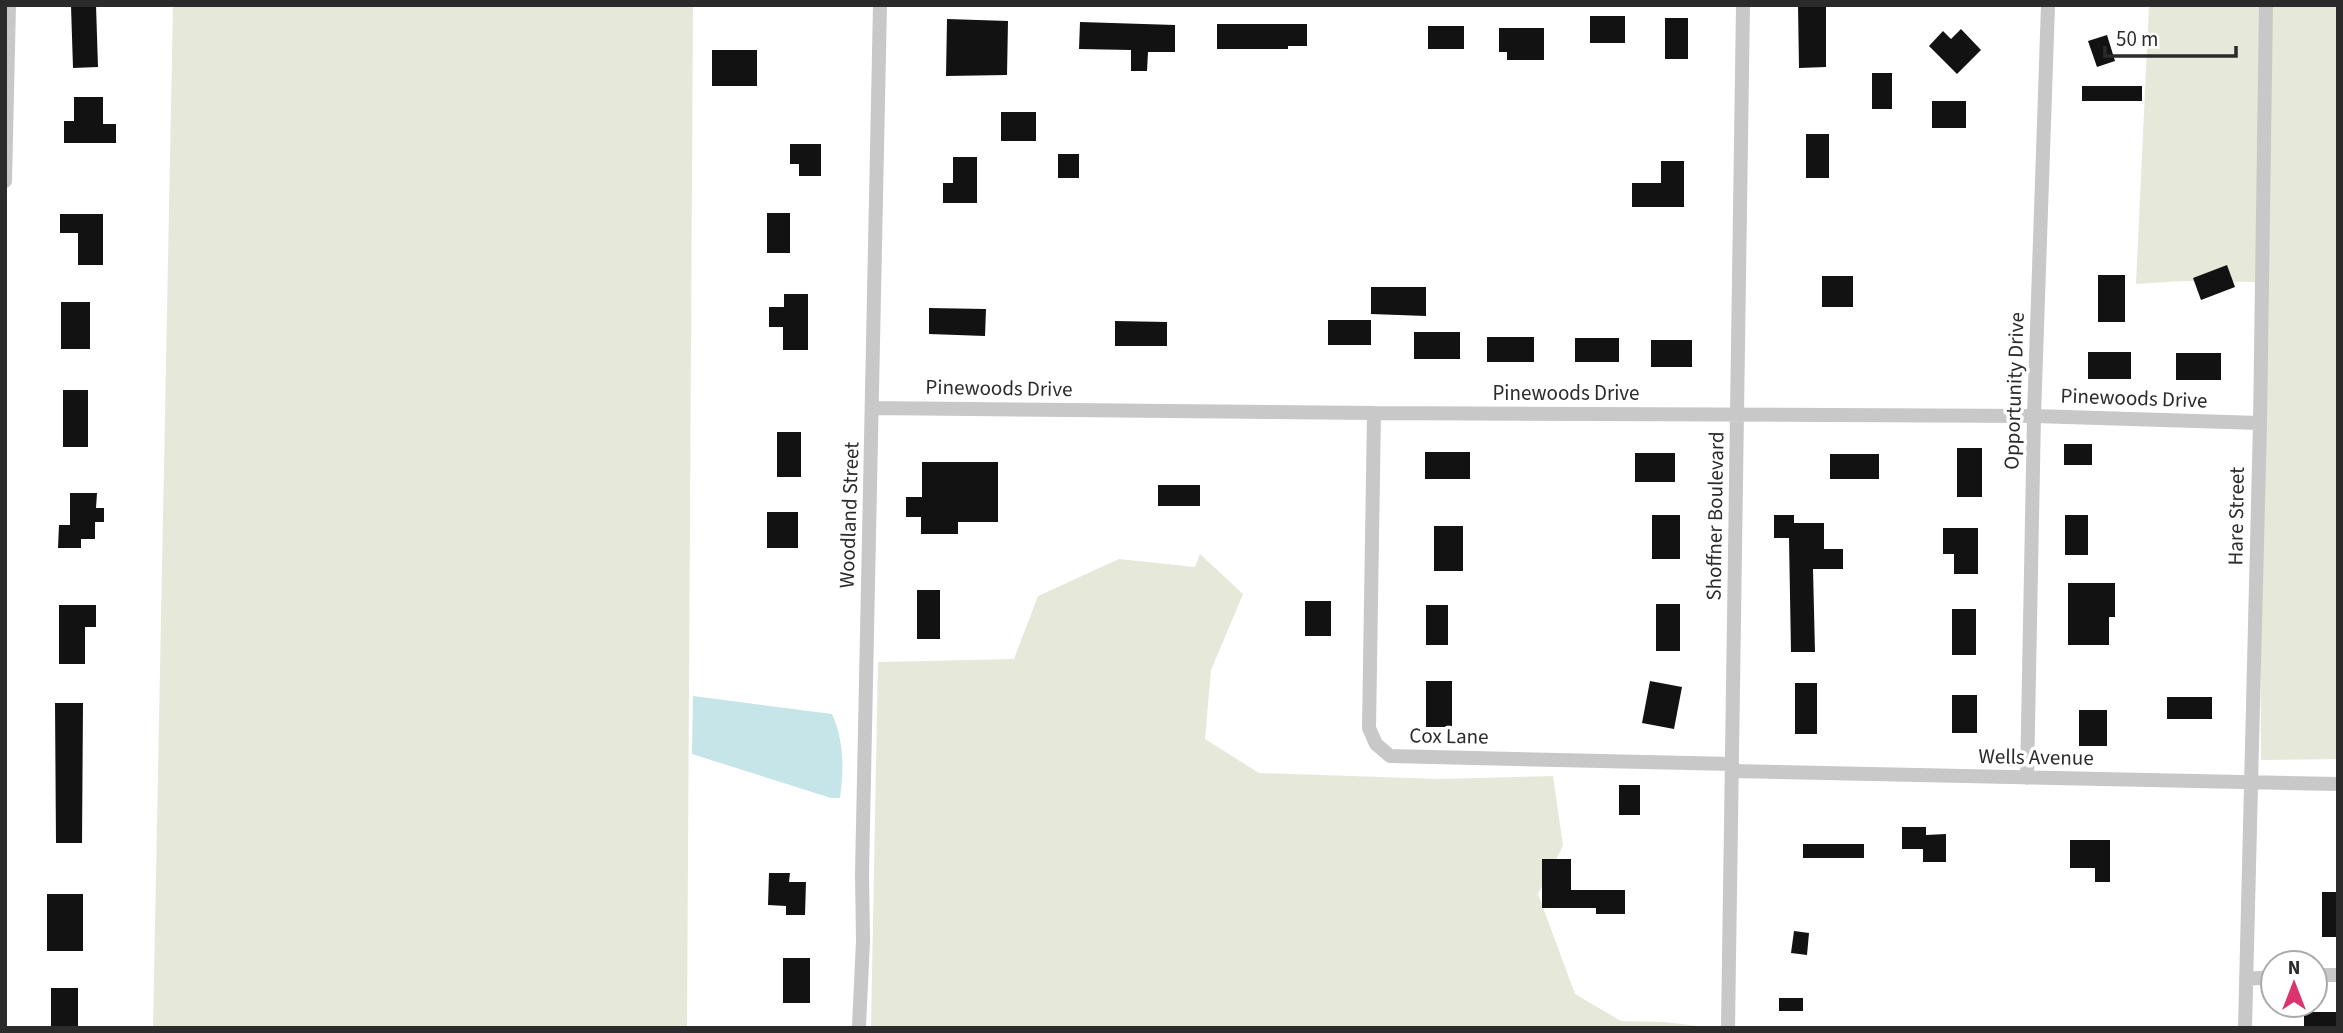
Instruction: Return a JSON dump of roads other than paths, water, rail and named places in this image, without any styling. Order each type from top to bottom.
[{"type":"street","points":[[5,181],[9,5]]},
{"type":"street","name":"Woodland Street","points":[[859,1026],[880,5]]},
{"type":"street","name":"Shoffner Boulevard","points":[[1728,1028],[1743,5]]},
{"type":"street","name":"Opportunity Drive","points":[[2027,778],[2034,416],[2048,5]]},
{"type":"street","name":"Hare Street","points":[[2245,1028],[2260,423],[2266,5]]},
{"type":"street","name":"Pinewoods Drive","points":[[873,408],[2034,416],[2260,423]]},
{"type":"street","name":"Cox Lane","points":[[1374,413],[1369,728],[1376,744],[1390,756],[1732,768]]},
{"type":"street","name":"Wells Avenue","points":[[1732,768],[2027,778],[2338,784]]},
{"type":"street","points":[[2246,979],[2259,978]]},
{"type":"water","points":[[693,696],[832,714],[842,755],[840,798],[831,798],[692,754]]}]
